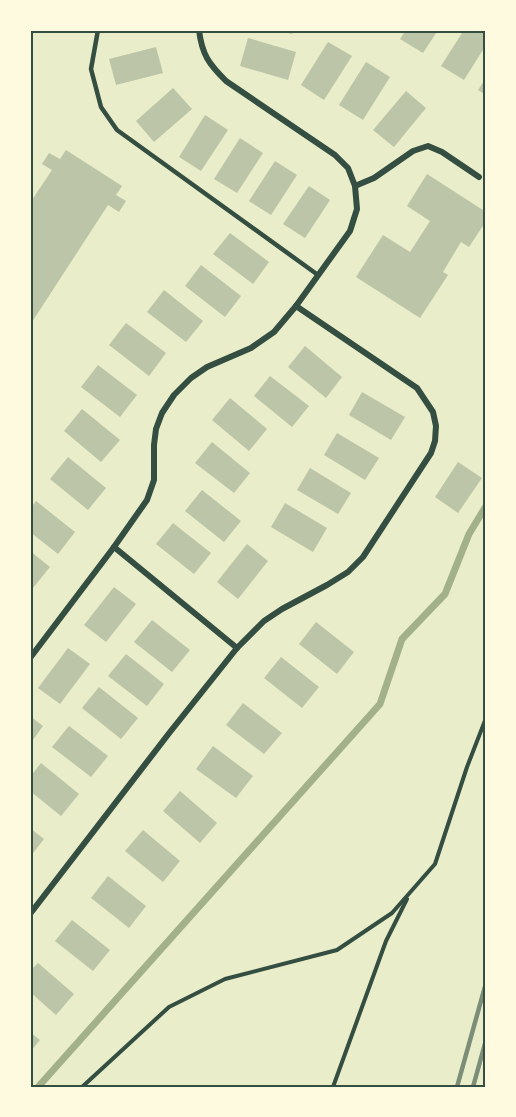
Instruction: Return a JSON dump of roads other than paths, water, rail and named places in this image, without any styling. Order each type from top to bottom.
[{"type":"street","points":[[30,658],[114,548],[147,500],[154,480],[156,429],[162,413],[174,395],[190,378],[207,367],[251,348],[274,332],[296,306],[350,231],[357,210],[355,186],[348,168],[335,155],[226,81],[211,66],[201,47],[199,30]]},
{"type":"street","points":[[355,186],[374,178],[413,151],[428,146],[442,152],[479,177]]},
{"type":"street","points":[[30,914],[237,648],[264,621],[348,572],[363,557],[431,453],[436,426],[433,412],[417,388],[296,306]]},
{"type":"street","points":[[114,548],[237,648]]},
{"type":"lane","points":[[98,30],[91,69],[101,107],[117,130],[318,275]]},
{"type":"waterway","points":[[38,1087],[380,704],[402,639],[445,594],[469,534],[486,506]]},
{"type":"railway","points":[[457,1087],[486,983]]},
{"type":"railway","points":[[473,1087],[486,1040]]}]
